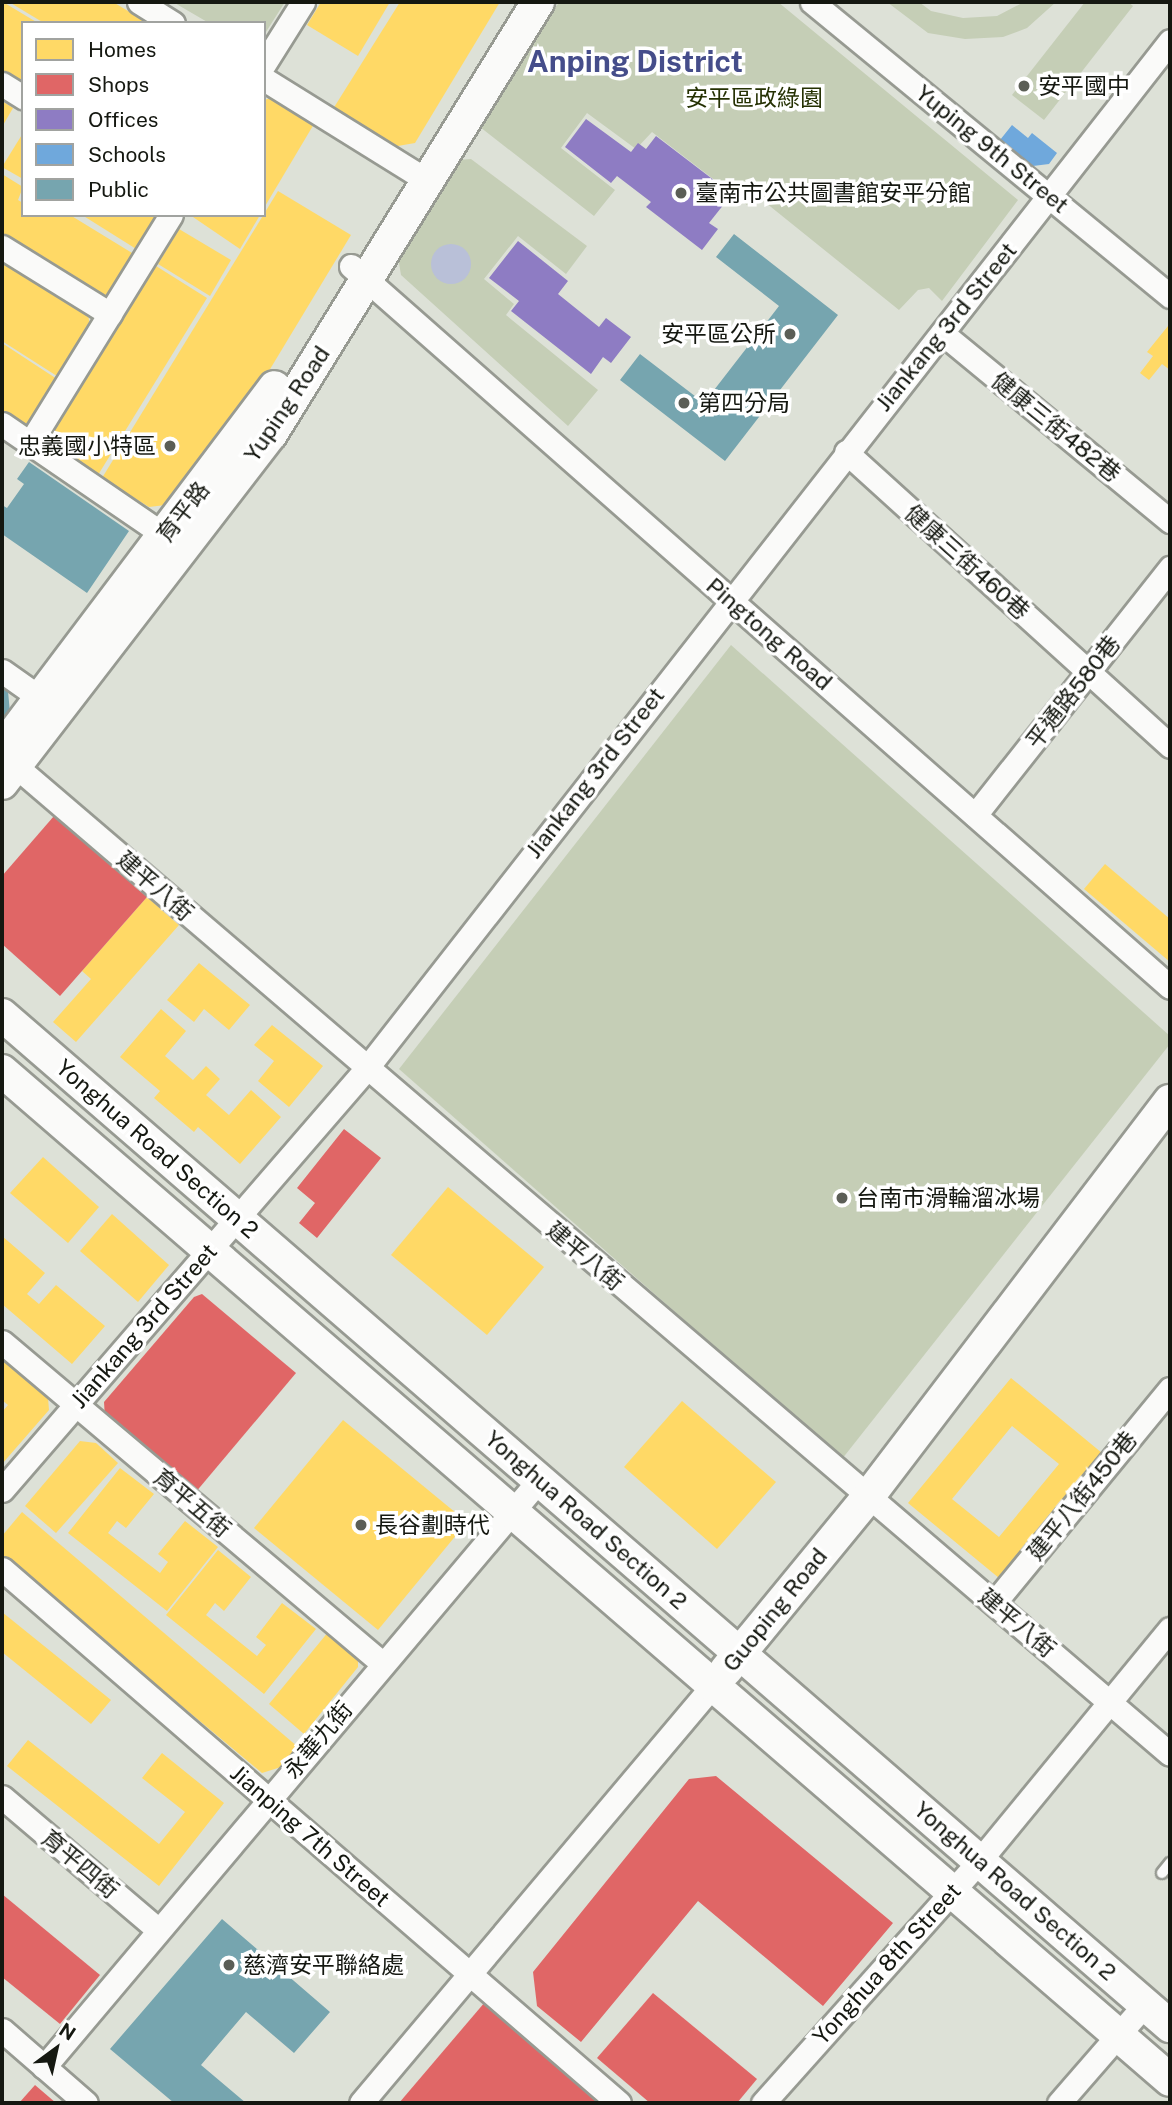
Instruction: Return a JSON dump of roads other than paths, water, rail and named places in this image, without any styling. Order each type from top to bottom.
[{"type":"street","points":[[139,2],[170,21]]},
{"type":"street","points":[[266,61],[303,2]]},
{"type":"street","points":[[359,274],[419,175],[513,2]]},
{"type":"street","points":[[419,175],[538,2]]},
{"type":"street","name":"Yuping 9th Street","points":[[813,2],[1170,296]]},
{"type":"street","name":"Jiankang 3rd Street","points":[[2,1490],[366,1069],[730,599],[1170,41]]},
{"type":"street","points":[[266,80],[419,175]]},
{"type":"street","points":[[2,85],[21,96]]},
{"type":"street","points":[[30,443],[170,217]]},
{"type":"street","points":[[2,247],[110,314]]},
{"type":"street","name":"育平路","points":[[6,763],[174,542],[255,419],[359,274]]},
{"type":"street","name":"Pingtong Road","points":[[359,274],[1170,987]]},
{"type":"street","name":"健康三街482巷","points":[[942,333],[1170,521]]},
{"type":"street","points":[[2,424],[174,542]]},
{"type":"street","name":"健康三街460巷","points":[[846,452],[1170,746]]},
{"type":"street","name":"平通路580巷","points":[[975,815],[1170,568]]},
{"type":"street","points":[[2,671],[49,704]]},
{"type":"street","name":"建平八街","points":[[6,763],[1170,1755]]},
{"type":"street","name":"Yonghua Road Section 2","points":[[2,1015],[1170,2026]]},
{"type":"street","name":"Yonghua Road Section 2","points":[[2,1071],[208,1253],[714,1684],[950,1892],[1170,2080]]},
{"type":"street","name":"Guoping Road","points":[[361,2103],[868,1497],[1170,1101]]},
{"type":"street","name":"育平五街","points":[[2,1342],[382,1663]]},
{"type":"street","name":"建平八街450巷","points":[[994,1603],[1170,1388]]},
{"type":"street","name":"永華九街","points":[[44,2067],[382,1663],[540,1479]]},
{"type":"street","name":"Jianping 7th Street","points":[[2,1569],[619,2103]]},
{"type":"street","name":"Yonghua 8th Street","points":[[763,2103],[979,1860],[1170,1629]]},
{"type":"street","name":"育平四街","points":[[2,1797],[158,1930]]},
{"type":"street","points":[[1059,2103],[1145,2004]]},
{"type":"street","points":[[2,2030],[86,2103]]},
{"type":"lane","points":[[1162,1873],[1170,1863]]},
{"type":"water","points":[[451,244],[465,250],[471,264],[465,278],[451,284],[437,278],[431,264],[437,250]]},
{"type":"place","name":"安平國中","points":[[1024,86]]},
{"type":"place","name":"臺南市公共圖書館安平分館","points":[[681,193]]},
{"type":"place","name":"安平區公所","points":[[790,334]]},
{"type":"place","name":"第四分局","points":[[684,403]]},
{"type":"place","name":"忠義國小特區","points":[[170,446]]},
{"type":"place","name":"台南市滑輪溜冰場","points":[[842,1198]]},
{"type":"place","name":"長谷劃時代","points":[[361,1525]]},
{"type":"place","name":"慈濟安平聯絡處","points":[[229,1965]]},
{"type":"district","name":"Anping District","points":[[635,61]]},
{"type":"park label","name":"安平區政綠園","points":[[754,98]]}]
